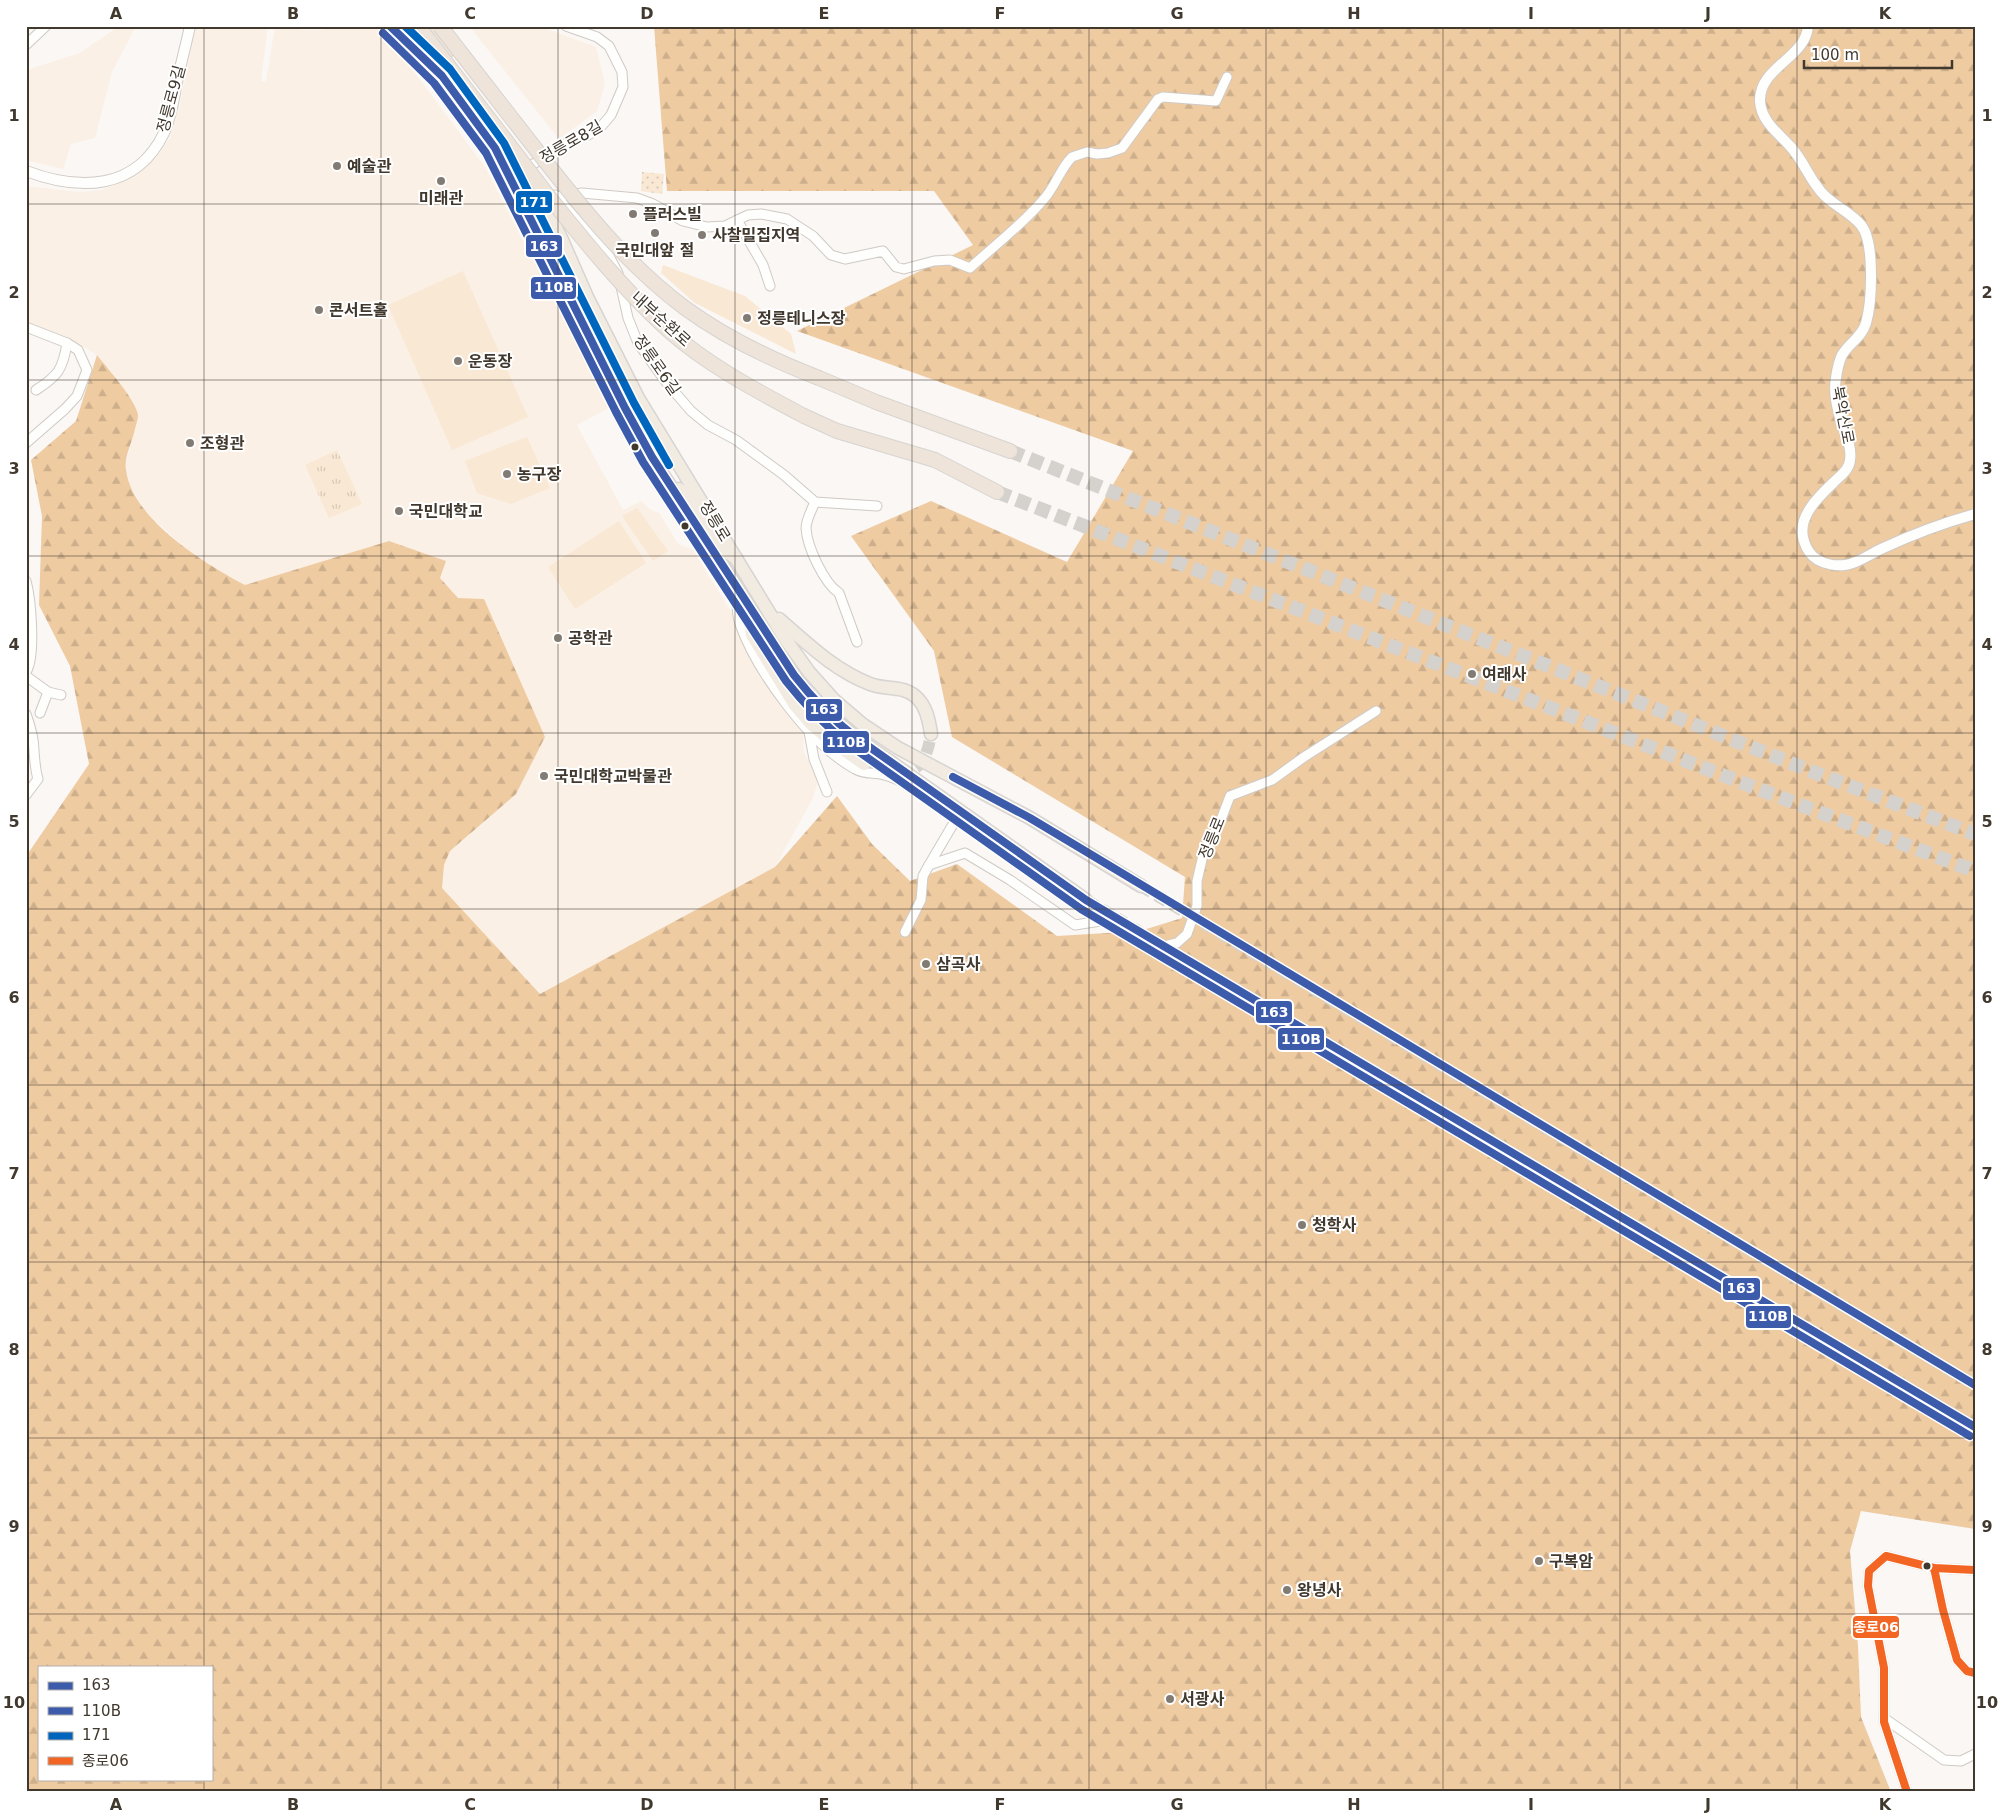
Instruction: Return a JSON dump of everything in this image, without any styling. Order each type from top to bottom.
[{"type":"highway","name":"내부순환로","points":[[418,26],[586,244],[668,330],[745,384],[804,416],[837,431],[935,460],[997,492]]},
{"type":"highway","points":[[426,26],[446,52]]},
{"type":"highway","name":"내부순환로","points":[[440,26],[574,198],[633,264],[686,308],[775,361],[876,402],[1010,452]]},
{"type":"highway","points":[[394,27],[467,118],[523,204]]},
{"type":"main road","name":"정릉로","points":[[394,27],[442,76],[500,156],[625,408],[675,495],[810,697],[854,736],[1086,900]]},
{"type":"main road","name":"정릉로","points":[[394,27],[523,204]]},
{"type":"main road","name":"정릉로","points":[[446,52],[503,128],[527,168],[591,305],[638,398],[784,637],[809,672],[834,700],[862,724],[898,748],[1030,818],[1141,886]]},
{"type":"main road","points":[[675,495],[675,491],[679,489],[686,494],[717,546],[737,559]]},
{"type":"main road","points":[[747,605],[752,635],[794,704],[812,725],[864,764]]},
{"type":"main road","points":[[769,612],[830,663],[872,685],[901,689],[915,696],[924,709],[931,734]]},
{"type":"street","points":[[27,44],[46,26]]},
{"type":"street","name":"정릉로9길","points":[[26,171],[58,181],[83,184],[102,183],[120,178],[138,167],[153,152],[164,132],[172,107],[190,26]]},
{"type":"street","name":"정릉로8길","points":[[527,168],[574,138],[588,135],[599,129],[611,114],[623,87],[622,72],[609,46],[597,37],[566,26]]},
{"type":"street","name":"북악산로","points":[[1808,26],[1808,33],[1796,50],[1774,70],[1763,85],[1760,100],[1761,109],[1770,126],[1798,154],[1813,182],[1825,196],[1863,227],[1867,238],[1872,274],[1865,324],[1860,336],[1842,356],[1835,379],[1839,414],[1849,444],[1850,460],[1846,472],[1833,483],[1803,518],[1800,532],[1806,548],[1817,560],[1834,566],[1847,565],[1900,541],[1953,520],[1975,514]]},
{"type":"street","points":[[558,197],[582,193],[637,198],[683,220],[707,228],[726,226],[748,215],[761,214],[787,220],[814,236],[832,255],[846,259],[883,251],[896,267],[904,269],[934,261],[950,260],[970,268],[1020,225],[1046,198],[1072,157],[1087,152],[1097,154],[1122,148],[1158,99],[1163,97],[1216,101],[1227,77]]},
{"type":"street","name":"정릉로6길","points":[[527,168],[558,197],[609,256],[615,266],[628,318],[638,343],[690,411],[708,425],[736,440],[778,471],[815,502]]},
{"type":"street","points":[[737,220],[763,265],[770,286]]},
{"type":"street","points":[[26,327],[67,343],[78,350],[87,370],[77,396],[65,409],[26,442]]},
{"type":"street","points":[[36,390],[59,373],[64,363],[67,343]]},
{"type":"street","points":[[856,642],[839,593],[832,588],[821,570],[811,547],[806,527],[815,502],[877,506]]},
{"type":"street","points":[[26,581],[32,651],[30,667],[26,672]]},
{"type":"street","name":"정릉로","points":[[737,590],[739,622],[747,640],[775,687],[809,732],[832,753],[854,769],[897,780],[959,814],[1033,861]]},
{"type":"street","points":[[26,676],[48,692],[61,695]]},
{"type":"street","points":[[40,713],[48,692]]},
{"type":"street","name":"정릉로","points":[[928,865],[965,854],[1010,880],[1075,925],[1113,919],[1136,929],[1160,947],[1177,943],[1187,934],[1192,925],[1197,906],[1197,881],[1204,851],[1219,825],[1230,796],[1272,780],[1376,711]]},
{"type":"street","points":[[26,714],[34,751],[33,765],[38,779],[26,795]]},
{"type":"street","name":"정릉로","points":[[809,732],[811,749],[827,792]]},
{"type":"street","points":[[905,932],[921,900],[923,876],[928,865],[959,814]]},
{"type":"street","points":[[1907,1792],[1884,1722],[1884,1668],[1868,1586],[1869,1571],[1886,1556],[1934,1568],[1975,1570]]},
{"type":"street","points":[[1934,1568],[1943,1610],[1958,1660],[1967,1671],[1975,1673]]},
{"type":"street","points":[[1884,1718],[1944,1760],[1961,1761],[1975,1754]]},
{"type":"shaded area","points":[[119,26],[136,26],[112,72],[95,138],[71,144],[63,169],[26,160],[26,75],[30,69],[80,53]]},
{"type":"shaded area","name":"국민대학교","points":[[196,26],[268,26],[261,81],[266,82],[275,26],[300,26],[302,30],[322,30],[323,26],[380,26],[485,167],[609,408],[577,425],[623,510],[641,501],[651,510],[659,513],[678,544],[693,550],[803,729],[804,752],[818,781],[813,798],[775,867],[540,994],[442,888],[444,865],[450,851],[472,833],[458,598],[440,578],[446,561],[389,541],[245,585],[221,572],[186,549],[145,511],[129,484],[125,468],[138,415],[134,404],[97,355],[67,337],[26,322],[26,186],[81,192],[102,190],[140,172],[159,154],[170,138],[180,104]]},
{"type":"shaded area","points":[[469,26],[539,26],[596,47],[605,84],[597,111],[559,139]]},
{"type":"green space","points":[[654,26],[1975,26],[1975,1529],[1861,1511],[1850,1551],[1858,1646],[1861,1717],[1891,1792],[26,1792],[26,852],[29,852],[89,764],[70,666],[39,605],[42,516],[31,460],[76,421],[97,355],[127,393],[138,415],[126,461],[126,470],[131,488],[142,506],[156,522],[173,538],[210,565],[245,585],[389,541],[446,561],[440,578],[458,598],[484,599],[545,737],[516,794],[450,851],[444,865],[442,888],[540,994],[775,867],[837,796],[872,844],[910,881],[957,864],[1057,936],[1140,931],[1182,918],[1185,877],[952,737],[934,651],[851,536],[931,501],[1067,562],[1133,451],[797,331],[973,245],[934,191],[667,191]]},
{"type":"green space","points":[[642,172],[664,174],[662,194],[641,191]]},
{"type":"green space","name":"정릉테니스장","points":[[663,265],[745,296],[791,334],[796,354],[695,303],[661,273]]},
{"type":"green space","name":"운동장","points":[[463,271],[528,417],[452,450],[388,305]]},
{"type":"green space","name":"농구장","points":[[527,437],[550,488],[511,504],[477,493],[465,461]]},
{"type":"green space","points":[[337,450],[362,504],[329,518],[305,465]]},
{"type":"green space","points":[[637,508],[668,551],[653,561],[622,516]]},
{"type":"green space","points":[[619,521],[646,563],[575,609],[548,567]]},
{"type":"tunnel","points":[[1010,451],[1816,773],[1975,834]]},
{"type":"tunnel","points":[[997,492],[1753,787],[1975,871]]},
{"type":"tunnel","points":[[864,764],[889,771],[909,771],[923,760],[928,749],[931,734]]},
{"type":"tunnel","points":[[1141,886],[1975,1385]]},
{"type":"tunnel","points":[[1086,900],[1125,923]]},
{"type":"tunnel","points":[[1155,941],[1975,1427]]},
{"type":"transit line","name":"163","points":[[390,26],[442,76],[495,148],[625,408],[652,457],[794,675],[837,722],[854,736],[1086,900],[1975,1427]]},
{"type":"transit line","name":"171","points":[[405,26],[450,69],[504,143],[634,403],[669,465]]},
{"type":"transit line","name":"110B","points":[[383,33],[434,83],[486,153],[643,462],[786,681],[807,706],[839,737],[1081,909],[1970,1436]]},
{"type":"transit line","name":"163","points":[[953,777],[1030,818],[1975,1385]]},
{"type":"transit line","name":"종로06","points":[[1907,1792],[1884,1722],[1884,1668],[1868,1586],[1869,1571],[1886,1556],[1934,1568],[1975,1570]]},
{"type":"transit line","name":"종로06","points":[[1934,1568],[1957,1660],[1967,1671],[1975,1673]]},
{"type":"place","name":"예술관","points":[[337,166]]},
{"type":"place","name":"미래관","points":[[441,181]]},
{"type":"place","name":"플러스빌","points":[[633,214]]},
{"type":"place","name":"국민대앞 절","points":[[655,233]]},
{"type":"place","name":"사찰밀집지역","points":[[702,235]]},
{"type":"place","name":"콘서트홀","points":[[319,310]]},
{"type":"place","name":"정릉테니스장","points":[[747,318]]},
{"type":"place","name":"운동장","points":[[458,361]]},
{"type":"place","name":"조형관","points":[[190,443]]},
{"type":"place","name":"농구장","points":[[507,474]]},
{"type":"place","name":"국민대학교","points":[[399,511]]},
{"type":"place","name":"공학관","points":[[558,638]]},
{"type":"place","name":"여래사","points":[[1472,674]]},
{"type":"place","name":"국민대학교박물관","points":[[544,776]]},
{"type":"place","name":"삼곡사","points":[[926,964]]},
{"type":"place","name":"청학사","points":[[1302,1225]]},
{"type":"place","name":"구복암","points":[[1539,1561]]},
{"type":"place","name":"왕녕사","points":[[1287,1590]]},
{"type":"place","name":"서광사","points":[[1170,1699]]}]
